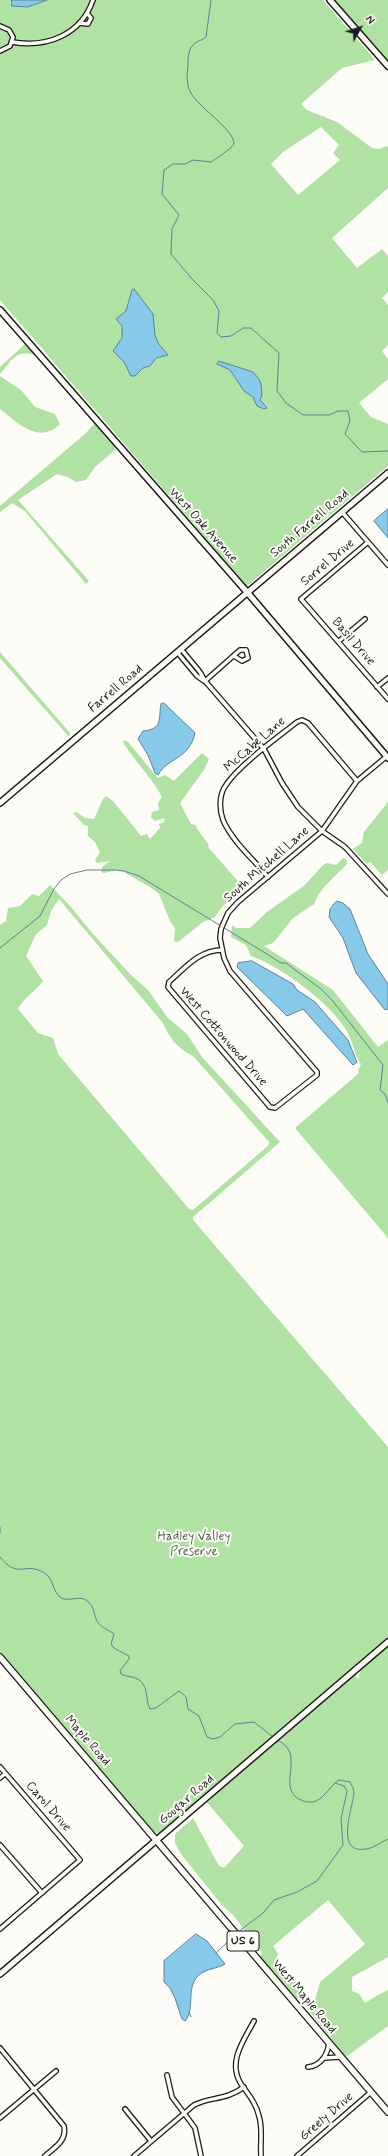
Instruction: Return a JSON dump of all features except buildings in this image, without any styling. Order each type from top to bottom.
[{"type":"main road","name":"Maple Road","points":[[0,1657],[158,1840]]},
{"type":"main road","name":"West Maple Road","points":[[158,1840],[388,2112]]},
{"type":"street","points":[[12,42],[24,44],[48,42],[70,32],[87,12],[93,0]]},
{"type":"street","points":[[330,0],[388,66]]},
{"type":"street","points":[[79,23],[88,24],[91,18],[87,12]]},
{"type":"street","points":[[0,26],[9,30],[12,42],[7,49],[0,51]]},
{"type":"street","name":"West Oak Avenue","points":[[0,310],[247,592],[388,757]]},
{"type":"street","name":"South Farrell Road","points":[[247,592],[388,473]]},
{"type":"street","points":[[342,512],[388,565]]},
{"type":"street","name":"Sorrel Drive","points":[[301,599],[368,543]]},
{"type":"street","name":"Farrell Road","points":[[0,803],[247,592]]},
{"type":"street","name":"Basil Drive","points":[[301,599],[388,699]]},
{"type":"street","points":[[339,641],[365,619]]},
{"type":"street","points":[[179,650],[197,676],[205,681],[264,749],[294,801],[322,831],[345,846],[388,894]]},
{"type":"street","points":[[205,681],[234,656]]},
{"type":"street","points":[[377,686],[388,678]]},
{"type":"street","name":"McCabe Lane","points":[[268,877],[230,832],[223,819],[220,805],[225,785],[232,776],[297,722],[302,720],[308,723],[357,781]]},
{"type":"street","name":"South Mitchell Lane","points":[[317,1075],[317,1072],[230,971],[222,950],[220,938],[222,927],[228,913],[238,902],[322,831],[357,781],[388,757]]},
{"type":"street","name":"West Cottonwood Drive","points":[[222,950],[208,952],[194,960],[169,982],[168,987],[171,992],[270,1106],[275,1108],[280,1106],[317,1075]]},
{"type":"street","name":"Gougar Road","points":[[0,1974],[388,1642]]},
{"type":"street","name":"Carol Drive","points":[[0,1767],[80,1860],[42,1893]]},
{"type":"street","points":[[0,1778],[5,1774]]},
{"type":"street","points":[[0,1845],[42,1893],[1,1926]]},
{"type":"street","points":[[254,2020],[237,2053],[235,2063],[238,2077],[259,2115],[261,2156]]},
{"type":"street","points":[[308,2067],[314,2067],[324,2058],[329,2042]]},
{"type":"street","points":[[0,2048],[61,2120],[65,2132],[62,2141],[45,2156]]},
{"type":"street","points":[[324,2058],[341,2057]]},
{"type":"street","points":[[0,2118],[56,2071]]},
{"type":"street","points":[[167,2075],[172,2097],[195,2128],[201,2156]]},
{"type":"street","points":[[134,2156],[184,2113],[202,2101],[231,2096],[244,2087]]},
{"type":"street","name":"Greely Drive","points":[[297,2156],[371,2092]]},
{"type":"street","points":[[125,2109],[151,2141]]},
{"type":"green space","points":[[0,0],[323,0],[375,60],[342,68],[301,104],[307,110],[337,122],[372,148],[379,149],[388,146],[388,188],[332,238],[357,268],[382,249],[388,256],[388,292],[382,298],[388,305],[388,345],[382,351],[388,359],[388,379],[359,403],[371,417],[388,424],[388,466],[247,586],[0,300]],"holes":[[[321,127],[339,145],[333,153],[340,160],[298,195],[271,164],[283,152]]]},
{"type":"green space","points":[[334,0],[388,0],[388,62]]},
{"type":"green space","points":[[26,343],[34,355],[18,355],[0,374],[0,367]]},
{"type":"green space","points":[[0,376],[21,390],[35,407],[55,414],[60,424],[52,430],[37,432],[29,430],[7,415],[0,409]]},
{"type":"green space","points":[[94,424],[98,425],[116,449],[95,467],[86,480],[76,482],[68,477],[57,474],[18,500],[89,581],[86,584],[25,511],[12,503],[0,512],[0,506],[85,434]]},
{"type":"green space","points":[[0,652],[70,733],[69,737],[0,658]]},
{"type":"green space","points":[[123,740],[128,742],[158,778],[165,775],[174,781],[202,753],[209,759],[204,770],[180,803],[191,824],[196,825],[197,829],[209,845],[208,847],[243,887],[222,907],[215,917],[203,922],[178,942],[174,941],[175,928],[170,921],[159,894],[124,872],[116,870],[104,873],[101,872],[102,867],[110,861],[97,863],[95,860],[100,852],[95,842],[88,836],[88,826],[84,825],[73,813],[76,812],[85,818],[94,819],[103,799],[106,796],[113,801],[141,836],[147,834],[150,839],[160,828],[159,824],[165,822],[164,818],[155,821],[151,817],[152,812],[159,810],[158,803],[162,797],[154,783],[124,744]]},
{"type":"green space","points":[[388,802],[388,870],[382,875],[370,862],[367,864],[353,849],[362,843],[364,832]]},
{"type":"green space","points":[[343,858],[347,860],[347,864],[325,886],[318,895],[314,904],[293,918],[273,943],[264,946],[333,990],[378,1047],[388,1040],[388,1238],[295,1128],[359,1073],[358,1071],[361,1064],[348,1033],[341,1022],[330,1010],[305,988],[277,969],[251,956],[246,945],[231,937],[232,925],[236,928],[250,928],[267,912],[305,885],[323,865],[327,863],[336,865]]},
{"type":"green space","name":"Hadley Valley Preserve","points":[[50,885],[131,975],[148,990],[167,1017],[187,1034],[202,1057],[280,1142],[193,1217],[193,1220],[388,1447],[388,1638],[160,1834],[154,1832],[0,1652],[0,925],[6,921],[8,908],[20,906],[32,894],[39,896]],"holes":[[[59,899],[163,1023],[175,1043],[194,1057],[269,1142],[269,1145],[193,1210],[189,1209],[58,1054],[53,1038],[38,1033],[18,1009],[23,1001],[43,981],[26,956],[36,934],[47,925],[51,911]]]},
{"type":"green space","points":[[388,1646],[388,1957],[352,1977],[352,1991],[359,1994],[365,2003],[388,1990],[388,2026],[346,2057],[306,2007],[316,1997],[320,1982],[365,1944],[328,1900],[273,1946],[278,1954],[275,1963],[298,1985],[301,1996],[297,1999],[260,1957],[262,1953],[233,1915],[221,1904],[181,1854],[175,1843],[175,1834],[193,1818],[219,1866],[224,1868],[244,1846],[206,1801],[353,1673],[358,1679],[361,1668]]},
{"type":"water","points":[[12,0],[47,0],[28,7],[12,6]]},
{"type":"water","points":[[134,289],[153,314],[155,335],[158,343],[168,355],[156,358],[150,366],[143,368],[135,376],[131,376],[124,362],[113,351],[122,338],[122,326],[116,319],[126,311],[132,290]]},
{"type":"water","points":[[219,361],[253,372],[261,384],[262,395],[260,400],[267,408],[264,409],[257,406],[253,397],[244,391],[230,370],[217,364]]},
{"type":"water","points":[[388,509],[388,538],[374,521]]},
{"type":"water","points":[[164,703],[195,733],[188,748],[162,769],[158,775],[155,773],[148,755],[138,739],[143,731],[150,730],[157,725],[160,718],[161,704]]},
{"type":"water","points":[[337,901],[343,903],[350,909],[368,954],[388,984],[388,1009],[385,1010],[356,973],[343,938],[329,917],[330,909]]},
{"type":"water","points":[[252,961],[293,984],[297,990],[315,1002],[348,1040],[357,1062],[353,1065],[303,1009],[287,1016],[237,967],[238,963]]},
{"type":"water","points":[[196,1934],[207,1941],[225,1964],[202,1973],[195,1980],[191,1992],[190,2010],[185,2021],[182,2019],[170,1988],[164,1982],[164,1961]]},
{"type":"waterway","points":[[211,0],[206,37],[195,43],[189,52],[187,72],[189,90],[195,99],[223,125],[232,138],[234,144],[211,162],[193,160],[185,164],[173,164],[164,170],[162,194],[179,215],[172,229],[171,254],[193,280],[213,300],[219,311],[217,333],[221,337],[231,336],[243,328],[251,328],[279,353],[277,391],[286,403],[303,415],[329,415],[338,411],[348,411],[350,421],[345,434],[362,452],[388,451]]},
{"type":"waterway","points":[[0,948],[40,916],[54,889],[61,880],[70,874],[87,870],[116,870],[139,876],[281,963],[286,963],[321,989],[332,1000],[383,1065],[380,1090],[385,1094],[388,1103]]},
{"type":"waterway","points":[[0,1527],[0,1533]]},
{"type":"waterway","points":[[0,1557],[6,1564],[16,1569],[35,1569],[41,1571],[49,1577],[55,1591],[63,1599],[80,1598],[89,1602],[98,1623],[114,1634],[111,1644],[114,1648],[129,1656],[129,1659],[120,1671],[121,1674],[137,1679],[142,1683],[146,1690],[150,1709],[156,1708],[179,1691],[186,1697],[188,1709],[199,1716],[207,1737],[213,1739],[220,1737],[235,1724],[254,1722],[273,1737]]},
{"type":"waterway","points":[[277,1740],[285,1745],[290,1753],[290,1786],[295,1796],[304,1801],[314,1802],[323,1796],[339,1780],[350,1782],[354,1793],[348,1828],[350,1845],[356,1849],[366,1849],[388,1839]]},
{"type":"waterway","points":[[238,1932],[263,1913],[274,1900],[297,1892],[317,1881],[343,1845],[341,1819],[347,1791],[344,1786],[335,1783]]},
{"type":"waterway","points":[[216,1953],[234,1936]]},
{"type":"waterway","points":[[189,2012],[191,2017]]}]
